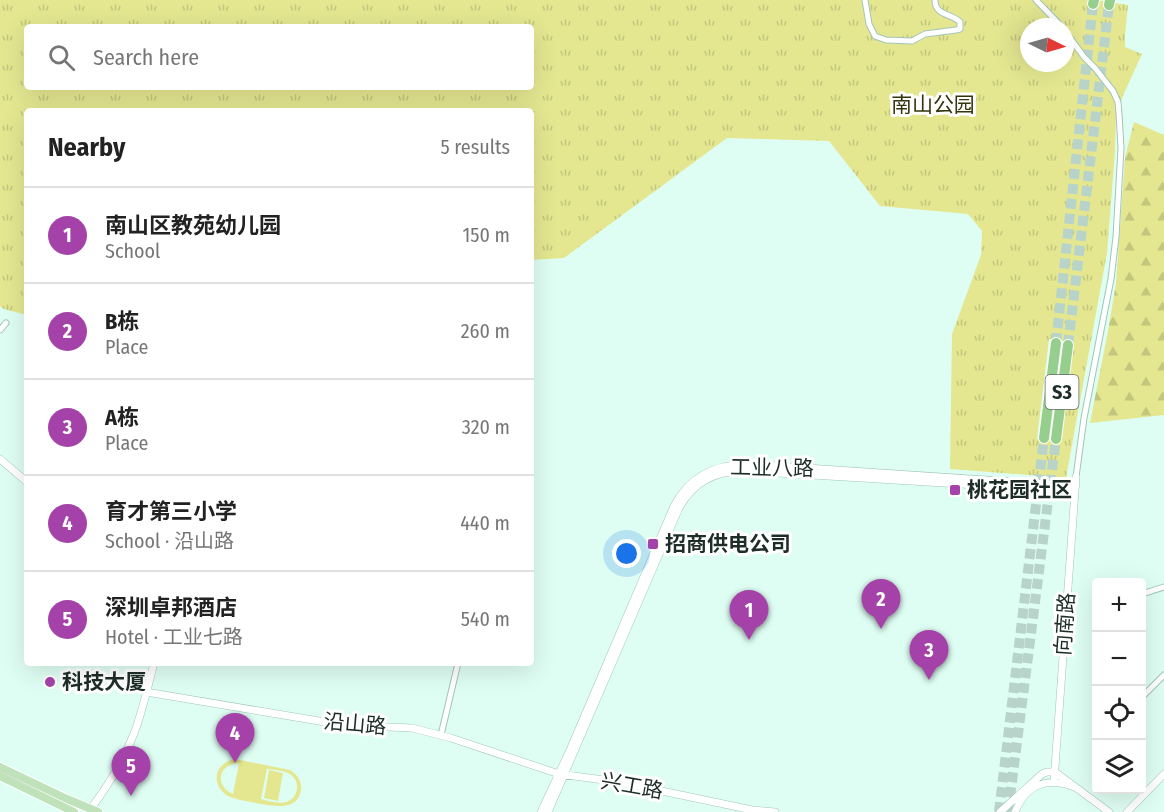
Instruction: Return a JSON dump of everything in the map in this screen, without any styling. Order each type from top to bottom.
[{"type":"highway","name":"S3","points":[[1044,438],[1056,343]]},
{"type":"highway","name":"S3","points":[[1056,439],[1068,345]]},
{"type":"main road","points":[[0,767],[92,811]]},
{"type":"main road","points":[[0,776],[74,812]]},
{"type":"street","points":[[866,0],[869,24],[874,36],[886,40],[912,41],[925,34],[960,29],[960,22],[936,9],[934,0]]},
{"type":"street","points":[[1036,0],[1053,18]]},
{"type":"street","points":[[1074,43],[1113,91],[1118,102],[1121,148],[1111,279],[1084,418],[1076,477]]},
{"type":"street","points":[[0,330],[6,323]]},
{"type":"street","points":[[0,459],[24,479]]},
{"type":"street","name":"工业八路","points":[[548,812],[561,775],[679,508],[685,497],[707,479],[726,472],[745,471],[1075,489]]},
{"type":"street","name":"向南路","points":[[1054,781],[1076,477]]},
{"type":"street","points":[[1146,593],[1164,587]]},
{"type":"street","points":[[92,811],[122,761],[135,731],[153,666]]},
{"type":"street","points":[[441,735],[457,666]]},
{"type":"street","points":[[1146,693],[1164,675]]},
{"type":"street","name":"沿山路","points":[[146,692],[344,725],[412,728],[441,735],[561,775]]},
{"type":"street","points":[[1000,812],[1047,772],[1054,772],[1109,812]]},
{"type":"street","points":[[1127,812],[1164,774]]},
{"type":"street","name":"工业八路","points":[[541,812],[561,775]]},
{"type":"street","name":"兴工路","points":[[561,775],[630,784],[752,810],[775,812]]},
{"type":"street","points":[[1015,812],[1022,798],[1031,790],[1047,782],[1054,781],[1075,787]]},
{"type":"green space","name":"南山公园","points":[[0,0],[1096,0],[1128,5],[1125,47],[1142,54],[1122,98],[1116,118],[1107,253],[1066,478],[950,469],[952,334],[981,255],[982,231],[968,214],[880,206],[829,141],[727,138],[564,258],[534,260],[534,108],[24,108],[24,314],[0,306]],"holes":[[[1049,339],[1074,342],[1060,442],[1037,439]]]},
{"type":"green space","points":[[1134,122],[1164,135],[1164,415],[1090,423],[1116,283],[1125,157]]},
{"type":"green space","points":[[235,759],[290,770],[300,781],[299,797],[290,805],[276,806],[228,796],[219,786],[217,775],[228,761]],"holes":[[[239,763],[233,794],[223,786],[221,776],[227,767]],[[267,769],[286,772],[294,778],[297,790],[293,798],[280,803],[261,799]]]},
{"type":"green space","points":[[269,770],[283,773],[278,801],[264,798]]},
{"type":"tunnel","points":[[1056,343],[1093,4]]},
{"type":"tunnel","points":[[1068,345],[1109,5]]},
{"type":"tunnel","points":[[999,812],[1044,438]]},
{"type":"tunnel","points":[[1008,812],[1056,439]]},
{"type":"place","name":"桃花园社区","points":[[955,490]]},
{"type":"place","name":"招商供电公司","points":[[653,544]]},
{"type":"place","name":"B栋","points":[[881,629]]},
{"type":"place","name":"南山区教苑幼儿园","points":[[749,640]]},
{"type":"place","name":"A栋","points":[[929,680]]},
{"type":"place","name":"科技大厦","points":[[50,682]]},
{"type":"place","name":"育才第三小学","points":[[235,763]]},
{"type":"place","name":"深圳卓邦酒店","points":[[131,796]]}]
